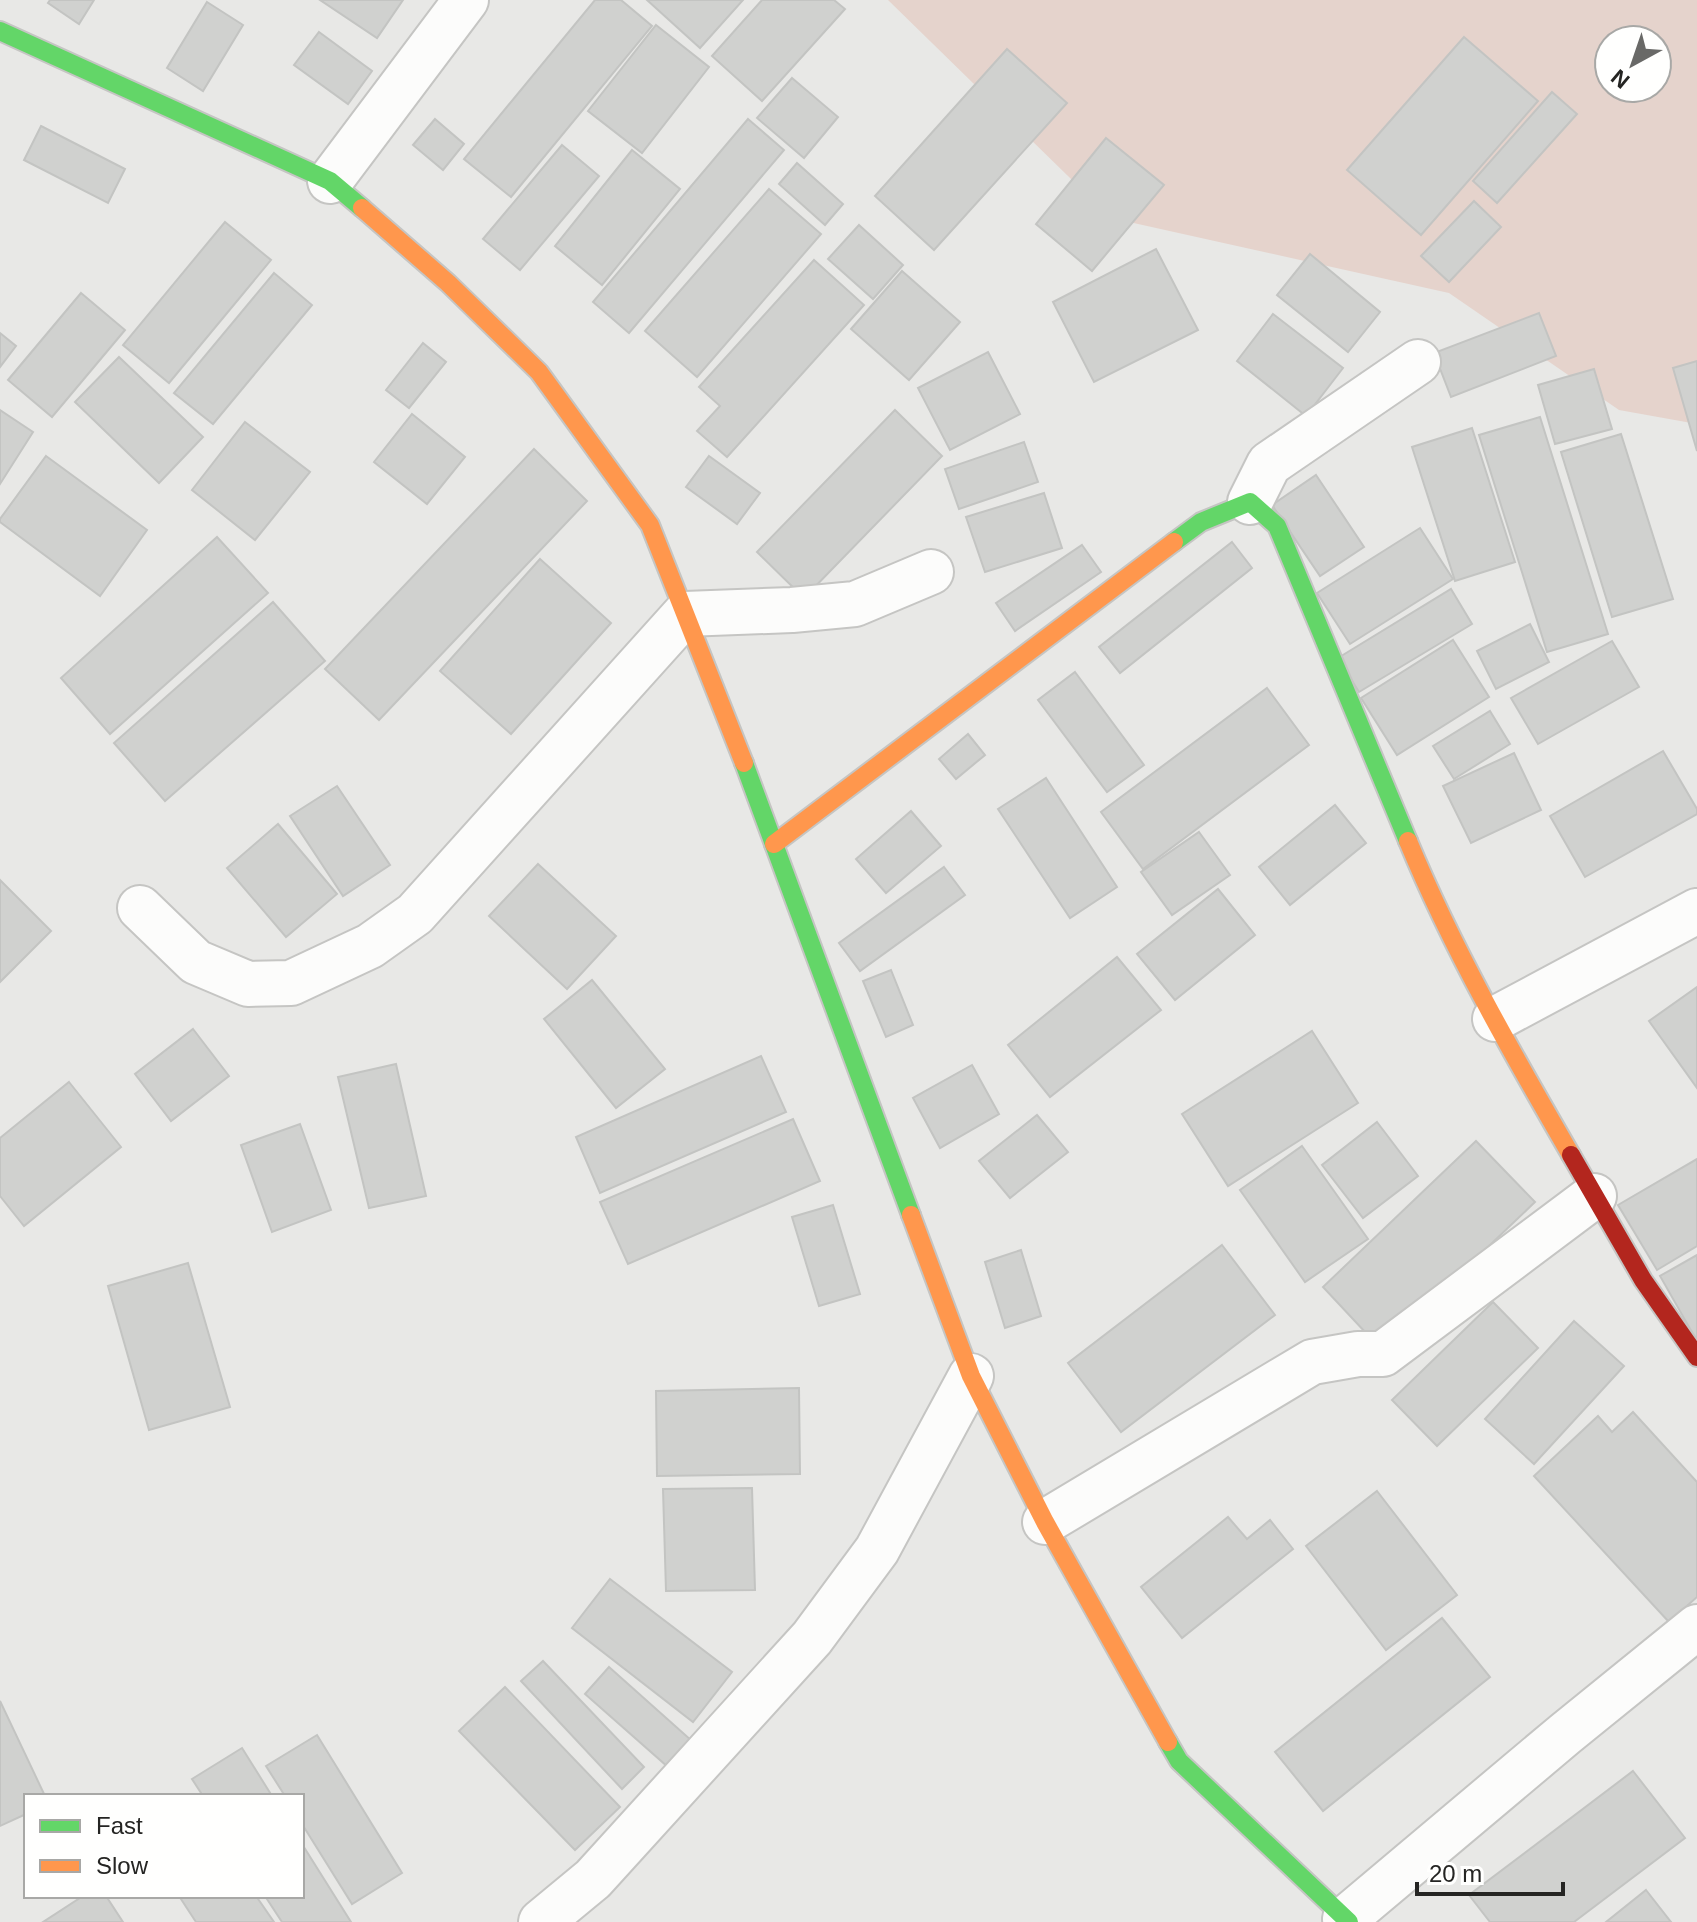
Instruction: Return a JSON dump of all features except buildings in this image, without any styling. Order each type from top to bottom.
[{"type":"street","points":[[330,181],[466,0]]},
{"type":"street","points":[[0,31],[330,181],[448,283],[539,372],[650,525],[723,707],[971,1376],[1045,1522],[1179,1761],[1347,1920],[1565,1734],[1697,1627]]},
{"type":"street","points":[[774,844],[1201,522],[1250,502],[1269,464],[1418,362]]},
{"type":"street","points":[[1250,502],[1277,526],[1432,899],[1525,1075],[1594,1196],[1643,1280],[1697,1357]]},
{"type":"street","points":[[140,908],[196,962],[248,984],[291,983],[370,946],[415,914],[685,614],[855,604],[931,572]]},
{"type":"street","points":[[1495,1019],[1697,911]]},
{"type":"street","points":[[1045,1522],[1312,1362],[1358,1354],[1383,1354],[1594,1196]]},
{"type":"street","points":[[541,1922],[593,1879],[812,1638],[877,1550],[971,1376]]},
{"type":"shaded area","points":[[888,0],[1697,0],[1697,424],[1619,410],[1449,293],[1111,218]]},
{"type":"traffic: fast","points":[[0,31],[330,181],[362,208]]},
{"type":"traffic: fast","points":[[1174,542],[1201,522],[1250,502],[1277,526],[1408,841]]},
{"type":"traffic: fast","points":[[744,763],[911,1215]]},
{"type":"traffic: fast","points":[[1168,1742],[1179,1761],[1349,1922]]},
{"type":"traffic: slow","points":[[362,208],[448,283],[539,372],[650,525],[744,763]]},
{"type":"traffic: slow","points":[[774,844],[1174,542]]},
{"type":"traffic: slow","points":[[1408,841],[1505,1040],[1571,1155]]},
{"type":"traffic: slow","points":[[911,1215],[971,1376],[1045,1522],[1168,1742]]},
{"type":"traffic: jam","points":[[1571,1155],[1643,1280],[1697,1357]]}]
